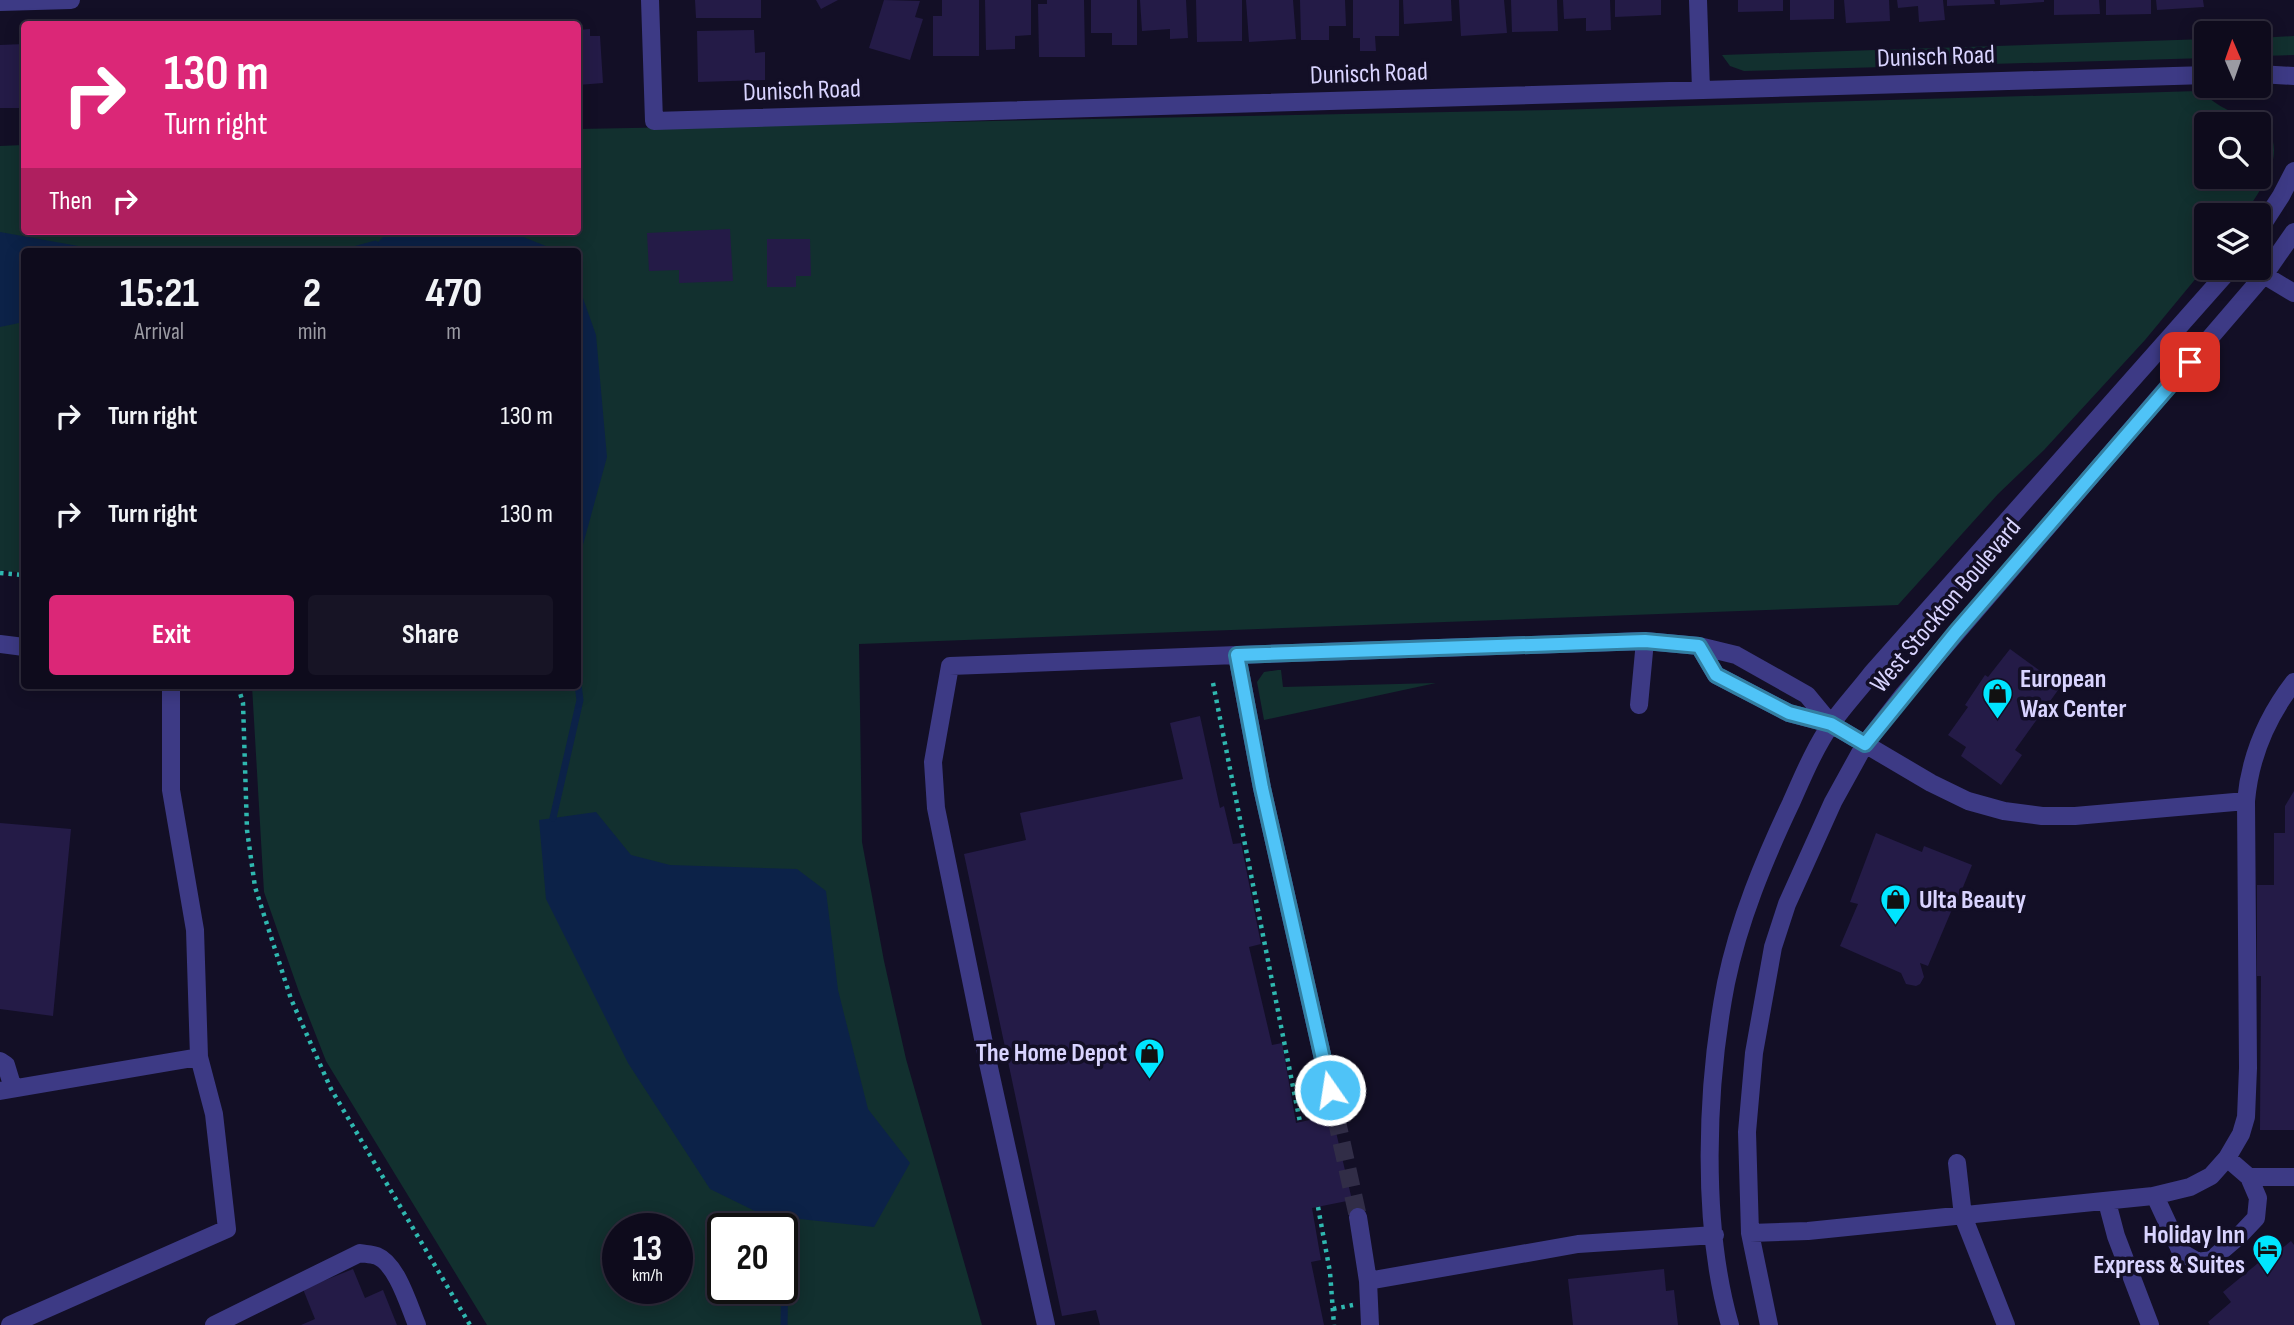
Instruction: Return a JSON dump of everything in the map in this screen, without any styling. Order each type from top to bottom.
[{"type":"street","points":[[0,2],[71,0]]},
{"type":"street","name":"Dunisch Road","points":[[650,0],[654,121],[2194,75]]},
{"type":"street","points":[[1698,0],[1701,90]]},
{"type":"street","points":[[2272,75],[2294,76]]},
{"type":"street","points":[[2271,211],[2294,171]]},
{"type":"street","name":"West Stockton Boulevard","points":[[2271,265],[2294,232]]},
{"type":"street","points":[[2271,279],[2294,293]]},
{"type":"street","name":"West Stockton Boulevard","points":[[1730,1325],[1720,1290],[1715,1235],[1711,1133],[1715,1060],[1726,982],[1757,881],[1796,791],[1831,724],[1872,673],[2220,280]]},
{"type":"street","name":"West Stockton Boulevard","points":[[1769,1325],[1750,1233],[1747,1132],[1754,1053],[1773,947],[1787,905],[1833,802],[1865,744],[1965,622],[2260,280]]},
{"type":"street","points":[[1046,1325],[988,1063],[936,808],[933,762],[950,666],[1645,641],[1699,646],[1735,655],[1807,695],[1831,724]]},
{"type":"street","points":[[1639,705],[1645,641]]},
{"type":"street","points":[[0,644],[21,647]]},
{"type":"street","points":[[1699,646],[1716,675],[1789,713],[1831,724],[1931,783],[1968,801],[2042,816],[2075,816],[2246,801]]},
{"type":"street","points":[[1237,655],[1262,788],[1330,1090]]},
{"type":"street","points":[[1750,1233],[1808,1231],[2107,1202],[2190,1188],[2211,1176],[2227,1158],[2241,1134],[2246,1117],[2248,776],[2263,733],[2294,682]]},
{"type":"street","points":[[10,1325],[227,1229],[214,1114],[199,1057],[195,930],[171,790],[171,689]]},
{"type":"street","points":[[0,1061],[6,1065],[6,1090],[199,1057]]},
{"type":"street","points":[[2155,1196],[2181,1252],[2198,1262],[2211,1260],[2256,1218],[2258,1198],[2249,1177],[2227,1158]]},
{"type":"street","points":[[1957,1163],[1964,1216],[2006,1325]]},
{"type":"street","points":[[2249,1177],[2294,1177]]},
{"type":"street","points":[[2107,1202],[2116,1236],[2150,1325]]},
{"type":"street","points":[[1358,1217],[1368,1281],[1370,1325]]},
{"type":"street","points":[[1368,1281],[1578,1244],[1715,1235]]},
{"type":"street","points":[[214,1325],[360,1253],[376,1255],[387,1263],[417,1325]]},
{"type":"path","points":[[0,573],[21,575]]},
{"type":"path","points":[[1213,682],[1300,1122]]},
{"type":"path","points":[[239,689],[243,703],[247,830],[255,887],[291,999],[331,1088],[470,1325]]},
{"type":"path","points":[[1318,1207],[1330,1272],[1334,1325]]},
{"type":"green space","points":[[2294,36],[2294,55],[2272,56],[2272,37]]},
{"type":"green space","points":[[2194,39],[2194,58],[1744,71],[1730,66],[1722,55]]},
{"type":"green space","points":[[2194,91],[2194,98],[2209,98],[2233,112],[2194,112],[2194,189],[2260,189],[2252,203],[2194,203],[2195,280],[2145,340],[2044,450],[1998,494],[1898,605],[859,644],[862,842],[906,1059],[982,1325],[487,1325],[326,1061],[299,992],[264,892],[252,689],[581,689],[581,248],[21,248],[21,573],[0,570],[0,146],[21,145],[21,235],[581,235],[581,129],[1553,110]]},
{"type":"green space","points":[[2271,137],[2273,141],[2271,166]]},
{"type":"green space","points":[[1281,670],[1283,687],[1436,683],[1264,720],[1257,682],[1264,672]]},
{"type":"water","points":[[0,232],[89,248],[21,248],[21,323],[0,327]]},
{"type":"water","points":[[385,235],[518,235],[551,248],[372,248]]},
{"type":"water","points":[[581,292],[596,335],[607,457],[581,552]]},
{"type":"water","points":[[596,812],[631,855],[670,865],[797,869],[826,891],[838,990],[868,1109],[910,1163],[874,1227],[798,1219],[798,1213],[759,1213],[710,1189],[628,1063],[546,899],[539,820]]},
{"type":"building","points":[[695,0],[761,0],[761,18],[696,18]]},
{"type":"building","points":[[816,0],[838,0],[821,9]]},
{"type":"building","points":[[884,0],[920,1],[915,17],[923,19],[910,60],[869,48]]},
{"type":"building","points":[[942,0],[979,0],[979,56],[933,56],[933,16],[942,16]]},
{"type":"building","points":[[985,0],[1031,0],[1031,35],[1015,36],[1015,49],[986,50]]},
{"type":"building","points":[[1047,0],[1084,0],[1085,57],[1039,57],[1038,4],[1047,4]]},
{"type":"building","points":[[1091,0],[1137,0],[1137,45],[1112,45],[1112,33],[1091,33]]},
{"type":"building","points":[[1140,0],[1186,0],[1188,38],[1170,39],[1170,29],[1142,31]]},
{"type":"building","points":[[1196,0],[1242,0],[1242,41],[1197,42]]},
{"type":"building","points":[[1246,0],[1293,0],[1296,39],[1249,42]]},
{"type":"building","points":[[1300,0],[1345,0],[1346,26],[1329,26],[1329,40],[1301,40]]},
{"type":"building","points":[[1353,0],[1399,0],[1399,36],[1375,36],[1376,51],[1360,51],[1360,38],[1353,38]]},
{"type":"building","points":[[1403,0],[1451,0],[1452,21],[1404,24]]},
{"type":"building","points":[[1459,0],[1504,0],[1507,33],[1461,36]]},
{"type":"building","points":[[1511,0],[1557,0],[1558,31],[1512,32]]},
{"type":"building","points":[[1563,0],[1610,0],[1611,30],[1586,31],[1586,18],[1564,19]]},
{"type":"building","points":[[1615,0],[1661,0],[1661,15],[1615,17]]},
{"type":"building","points":[[1738,0],[1783,0],[1783,11],[1738,12]]},
{"type":"building","points":[[1790,0],[1834,0],[1834,19],[1790,20]]},
{"type":"building","points":[[1844,0],[1889,0],[1890,21],[1846,23]]},
{"type":"building","points":[[1897,0],[1943,0],[1945,20],[1919,22],[1918,6],[1898,8]]},
{"type":"building","points":[[1947,0],[1994,0],[1995,4],[1947,6]]},
{"type":"building","points":[[2000,0],[2044,0],[2044,2],[2000,5]]},
{"type":"building","points":[[2054,0],[2099,0],[2100,14],[2054,15]]},
{"type":"building","points":[[2106,0],[2151,0],[2151,14],[2106,15]]},
{"type":"building","points":[[2156,0],[2203,0],[2204,7],[2157,10]]},
{"type":"building","points":[[590,29],[590,36],[600,36],[603,83],[581,85],[581,30]]},
{"type":"building","points":[[754,30],[755,53],[765,52],[765,80],[698,82],[697,31]]},
{"type":"building","points":[[21,44],[21,108],[0,108],[0,45]]},
{"type":"building","points":[[730,229],[733,281],[679,283],[679,270],[649,271],[647,233]]},
{"type":"building","points":[[767,239],[810,239],[811,276],[796,276],[796,287],[767,287]]},
{"type":"building","name":"European Wax Center","points":[[2010,649],[2061,686],[2015,750],[2022,755],[2001,785],[1961,756],[1966,747],[1948,735],[1968,707],[1965,705],[1985,675],[1988,677]]},
{"type":"building","name":"The Home Depot","points":[[1200,716],[1220,808],[1224,806],[1233,844],[1241,843],[1261,944],[1249,947],[1272,1045],[1282,1043],[1296,1123],[1332,1115],[1352,1200],[1312,1208],[1321,1260],[1311,1262],[1324,1325],[1100,1325],[1096,1310],[1062,1316],[964,854],[1026,840],[1020,813],[1183,779],[1170,723]]},
{"type":"building","points":[[2294,791],[2294,1130],[2260,1130],[2261,976],[2257,976],[2257,885],[2274,885],[2274,833],[2285,833],[2285,806]]},
{"type":"building","points":[[0,823],[71,829],[53,1016],[0,1009]]},
{"type":"building","name":"Ulta Beauty","points":[[1876,833],[1922,852],[1924,846],[1972,865],[1959,897],[1955,895],[1950,905],[1953,907],[1928,966],[1920,963],[1924,977],[1916,986],[1906,984],[1901,973],[1840,946],[1858,904],[1850,902]]},
{"type":"building","name":"Holiday Inn Express & Suites","points":[[2291,1241],[2294,1245],[2294,1325],[2210,1325],[2208,1322],[2231,1302],[2223,1292],[2263,1259],[2265,1262]]},
{"type":"building","points":[[353,1269],[365,1298],[383,1290],[397,1325],[301,1325],[315,1319],[303,1289]]},
{"type":"building","points":[[1664,1269],[1666,1291],[1674,1290],[1678,1325],[1573,1325],[1568,1279]]},
{"type":"waterway","points":[[360,248],[375,244]]},
{"type":"waterway","points":[[553,818],[580,700],[579,689]]},
{"type":"waterway","points":[[784,1304],[784,1325]]},
{"type":"tunnel","points":[[1330,1090],[1358,1217]]},
{"type":"place","name":"European Wax Center","points":[[1997,721]]},
{"type":"place","name":"Ulta Beauty","points":[[1896,927]]},
{"type":"place","name":"The Home Depot","points":[[1150,1080]]},
{"type":"place","name":"Holiday Inn Express & Suites","points":[[2268,1277]]},
{"type":"route","points":[[1330,1090],[1262,788],[1237,655],[1645,641],[1699,646],[1716,675],[1789,713],[1831,724],[1865,744],[1956,632],[2190,362]]}]
